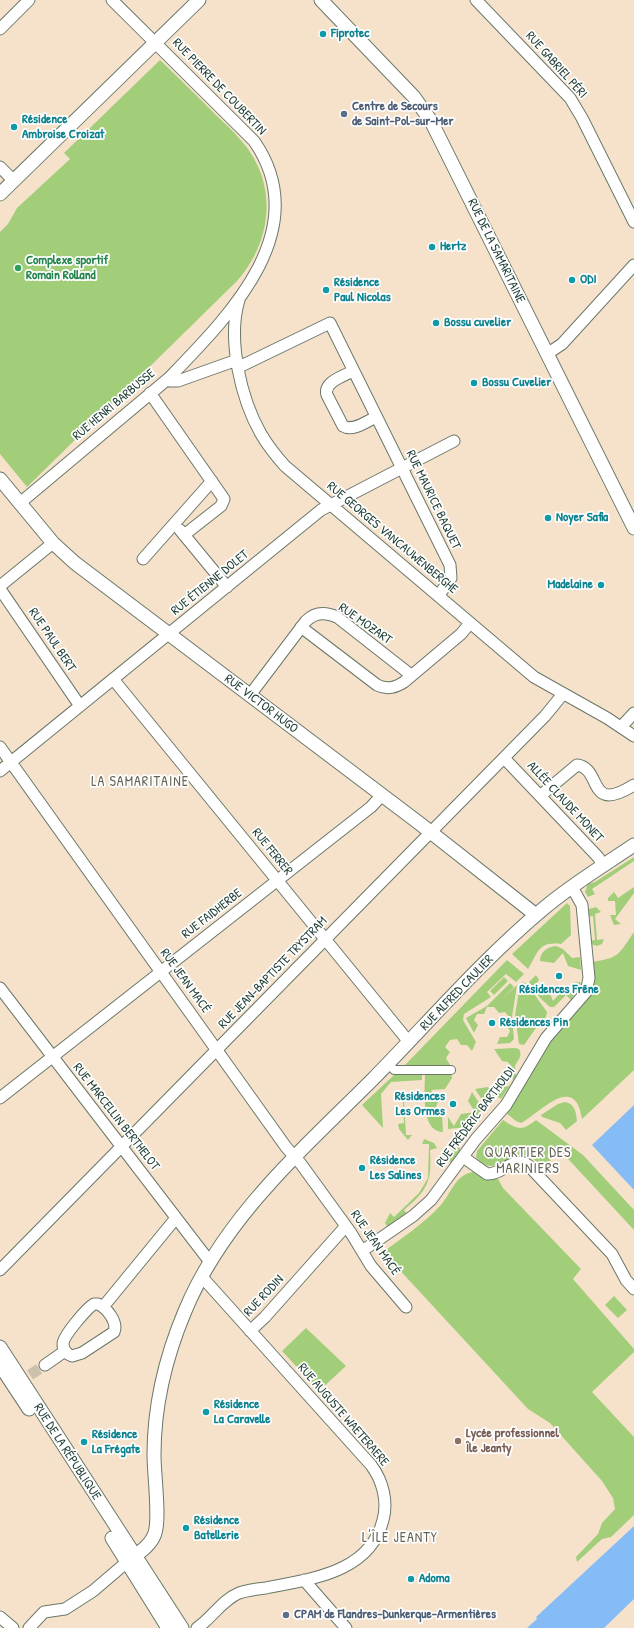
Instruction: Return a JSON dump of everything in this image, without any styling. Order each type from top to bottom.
[{"type":"street","points":[[0,29],[30,0]]},
{"type":"street","name":"RUE PIERRE DE COUBERTIN","points":[[112,0],[250,135],[264,157],[271,176],[276,205],[271,239],[259,266],[242,294],[212,331],[169,378]]},
{"type":"street","points":[[0,194],[199,0]]},
{"type":"street","name":"RUE DE LA SAMARITAINE","points":[[321,0],[424,108],[634,528]]},
{"type":"street","name":"RUE GABRIEL PÉRI","points":[[476,0],[570,98],[582,118],[634,222]]},
{"type":"street","points":[[0,167],[14,180]]},
{"type":"street","points":[[547,354],[565,341],[634,265]]},
{"type":"street","name":"RUE GEORGES VANCAUWENBERGHE","points":[[242,294],[235,320],[235,344],[238,364],[250,411],[264,439],[290,471],[439,595],[534,677],[634,736]]},
{"type":"street","name":"RUE HENRI BARBUSSE","points":[[20,503],[169,378],[170,381],[178,381],[238,364],[330,323]]},
{"type":"street","name":"RUE MAURICE BAQUET","points":[[330,323],[451,567],[450,580],[439,595]]},
{"type":"street","points":[[353,371],[329,385],[326,389],[327,395],[346,427],[353,428],[376,416]]},
{"type":"street","points":[[150,394],[224,499],[223,504],[184,535]]},
{"type":"street","name":"RUE ÉTIENNE DOLET","points":[[0,771],[329,505],[454,441]]},
{"type":"street","name":"RUE VICTOR HUGO","points":[[0,479],[53,543],[75,563],[382,795],[536,915]]},
{"type":"street","points":[[143,559],[212,481]]},
{"type":"street","points":[[175,523],[227,587]]},
{"type":"street","points":[[0,587],[53,543]]},
{"type":"street","name":"RUE PAUL BERT","points":[[0,587],[80,706]]},
{"type":"street","name":"RUE MOZART","points":[[250,695],[301,627],[315,615],[326,614],[334,616],[412,675]]},
{"type":"street","points":[[301,627],[380,687],[388,688],[395,687],[412,675],[461,634],[470,623]]},
{"type":"street","name":"RUE FERRER","points":[[113,679],[408,1042]]},
{"type":"street","name":"RUE JEAN-BAPTISTE TRYSTRAM","points":[[0,1270],[504,758],[550,711],[564,694]]},
{"type":"street","points":[[621,727],[634,713]]},
{"type":"street","name":"RUE JEAN MACÉ","points":[[0,747],[295,1158],[346,1226],[374,1270],[406,1307]]},
{"type":"street","name":"ALLÉE CLAUDE MONET","points":[[504,758],[598,857],[603,865]]},
{"type":"street","points":[[540,796],[577,765],[586,770],[597,788],[607,795],[618,795],[634,785]]},
{"type":"street","name":"RUE FAIDHERBE","points":[[0,1098],[371,806],[382,795]]},
{"type":"street","name":"RUE ALFRED CAULIER","points":[[131,1559],[147,1546],[156,1532],[154,1453],[159,1403],[167,1365],[178,1327],[210,1262],[244,1212],[506,942],[536,915],[572,887],[634,845]]},
{"type":"street","name":"RUE FRÉDÉRIC BARTHOLDI","points":[[362,1251],[421,1210],[436,1194],[463,1157],[506,1105],[546,1038],[582,997],[587,989],[589,978],[582,905],[572,887]]},
{"type":"street","name":"RUE MARCELLIN BERTHELOT","points":[[0,988],[210,1262]]},
{"type":"street","points":[[388,1063],[394,1070],[451,1070]]},
{"type":"street","points":[[463,1157],[487,1174],[499,1172],[516,1162],[522,1162],[528,1165],[612,1254],[626,1280],[634,1289]]},
{"type":"street","points":[[103,1307],[176,1218]]},
{"type":"street","name":"RUE RODIN","points":[[202,1277],[250,1331],[265,1317],[346,1226]]},
{"type":"street","points":[[94,1304],[103,1307],[115,1324],[112,1334],[78,1356],[72,1356],[65,1351],[63,1344],[65,1338],[86,1310],[94,1304]]},
{"type":"street","name":"RUE AUGUSTE WAETERAERE","points":[[197,1628],[226,1602],[238,1594],[304,1580],[339,1570],[356,1560],[369,1547],[377,1535],[383,1519],[385,1504],[382,1488],[377,1474],[367,1460],[250,1331]]},
{"type":"street","name":"RUE DE LA RÉPUBLIQUE","points":[[0,1347],[26,1378],[131,1559]]},
{"type":"street","points":[[45,1365],[65,1351]]},
{"type":"street","name":"RUE DE LA RÉPUBLIQUE","points":[[0,1365],[131,1559]]},
{"type":"street","points":[[29,1628],[44,1612],[64,1610],[90,1594],[131,1559]]},
{"type":"street","points":[[131,1559],[168,1628]]},
{"type":"street","points":[[131,1559],[182,1628]]},
{"type":"street","points":[[304,1580],[346,1628]]},
{"type":"street","points":[[0,1617],[13,1628]]},
{"type":"green space","points":[[160,60],[241,140],[248,149],[264,182],[266,217],[263,234],[257,251],[237,281],[27,487],[0,454],[0,232],[8,224],[17,208],[70,159],[64,153]]},
{"type":"green space","points":[[634,857],[634,861],[592,889],[595,894],[588,897],[585,892],[588,884],[595,882]]},
{"type":"green space","points":[[634,887],[634,893],[615,919],[621,924],[614,925],[610,915],[616,915],[615,901],[608,901],[608,898],[614,892],[618,898]]},
{"type":"green space","points":[[567,903],[570,906],[571,935],[561,944],[548,944],[543,946],[537,953],[528,969],[512,954]]},
{"type":"green space","points":[[596,907],[601,912],[595,914],[597,940],[604,939],[602,944],[597,946],[591,944],[589,941],[595,940],[593,916],[587,917],[589,909]]},
{"type":"green space","points":[[634,932],[634,1070],[582,1119],[578,1105],[572,1098],[565,1097],[556,1099],[521,1123],[516,1121],[506,1113],[546,1045],[584,1002],[591,962],[613,957],[621,951]]},
{"type":"green space","points":[[556,946],[563,949],[572,958],[580,957],[581,970],[568,966],[563,953],[554,963],[540,961],[541,955],[545,950]]},
{"type":"green space","points":[[507,960],[524,974],[516,982],[506,974],[487,992],[491,997],[464,1014],[463,1020],[476,1042],[472,1051],[467,1045],[461,1045],[457,1039],[450,1040],[445,1047],[450,1052],[446,1058],[450,1065],[403,1067]]},
{"type":"green space","points":[[536,975],[539,980],[535,985],[548,988],[553,1001],[562,991],[575,993],[572,983],[580,982],[581,984],[571,1000],[566,995],[554,1007],[550,1007],[540,998],[529,982]]},
{"type":"green space","points":[[504,977],[508,981],[494,995],[490,991]]},
{"type":"green space","points":[[523,982],[527,984],[547,1012],[546,1017],[538,1025],[532,1019],[530,1022],[536,1028],[524,1045],[519,1044],[515,1015],[520,985]]},
{"type":"green space","points":[[510,983],[514,987],[500,1001],[517,985],[512,1017],[514,1039],[510,1043],[497,1044],[500,1037],[507,1037],[510,1031],[506,1025],[510,1018],[505,1012],[499,1013],[494,1007],[487,1007],[484,1014],[477,1014],[474,1020],[478,1025],[474,1033],[466,1018],[487,1006]]},
{"type":"green space","points":[[494,1049],[519,1049],[520,1051],[520,1058],[515,1066],[516,1076],[501,1099],[495,1095],[490,1103],[483,1101],[475,1089],[488,1087],[492,1093],[499,1093],[502,1087],[509,1086],[513,1080],[509,1074],[513,1068],[508,1062],[502,1061]]},
{"type":"green space","points":[[451,1072],[452,1078],[445,1089],[431,1090],[438,1102],[433,1115],[442,1115],[443,1132],[436,1130],[430,1125],[427,1118],[425,1108],[425,1073]]},
{"type":"green space","points":[[422,1074],[422,1080],[391,1082],[381,1094],[383,1128],[362,1105],[394,1075]]},
{"type":"green space","points":[[472,1092],[483,1109],[467,1127],[448,1129],[448,1117],[454,1126],[461,1114],[475,1112],[468,1101]]},
{"type":"green space","points":[[402,1096],[408,1096],[411,1100],[404,1100],[406,1135],[412,1135],[408,1140],[399,1129],[398,1124],[404,1123],[403,1101],[396,1101]]},
{"type":"green space","points":[[565,1102],[573,1107],[577,1121],[566,1130],[560,1123],[542,1117],[541,1115],[558,1104]]},
{"type":"green space","points":[[503,1120],[520,1128],[527,1126],[536,1120],[583,1155],[634,1210],[634,1230],[557,1147],[547,1156],[551,1160],[541,1168],[533,1158],[524,1155],[516,1156],[500,1164],[492,1166],[484,1164],[476,1157],[477,1151]]},
{"type":"green space","points":[[451,1131],[453,1147],[460,1147],[460,1152],[453,1163],[445,1159],[453,1157]]},
{"type":"green space","points":[[424,1139],[434,1143],[437,1148],[430,1150],[430,1170],[427,1184],[418,1197],[404,1210],[408,1215],[388,1228],[385,1223],[390,1213],[394,1217],[419,1193],[428,1178],[429,1144],[422,1144]]},
{"type":"green space","points":[[473,1172],[481,1177],[498,1179],[503,1188],[581,1269],[573,1279],[634,1349],[634,1352],[592,1392],[634,1437],[634,1515],[611,1537],[602,1539],[577,1562],[576,1557],[598,1534],[602,1523],[615,1509],[613,1498],[602,1481],[550,1423],[528,1409],[383,1252],[412,1231],[439,1207],[461,1177]]},
{"type":"green space","points":[[614,1296],[627,1310],[618,1318],[605,1305]]},
{"type":"green space","points":[[306,1328],[346,1366],[319,1391],[282,1351]]},
{"type":"water","points":[[634,1105],[634,1190],[592,1145]]},
{"type":"water","points":[[634,1526],[634,1599],[604,1628],[527,1628],[537,1619],[536,1617]]},
{"type":"tunnel","points":[[30,1375],[45,1365]]},
{"type":"place","name":"Fiprotec","points":[[323,34]]},
{"type":"place","name":"Centre de Secours de Saint-Pol-sur-Mer","points":[[344,114]]},
{"type":"place","name":"Résidence Ambroise Croizat","points":[[14,127]]},
{"type":"place","name":"Hertz","points":[[432,247]]},
{"type":"place","name":"Complexe sportif Romain Rolland","points":[[18,268]]},
{"type":"place","name":"ODI","points":[[572,280]]},
{"type":"place","name":"Résidence Paul Nicolas","points":[[326,290]]},
{"type":"place","name":"Bossu cuvelier","points":[[436,323]]},
{"type":"place","name":"Bossu Cuvelier","points":[[474,383]]},
{"type":"place","name":"Noyer Safia","points":[[548,518]]},
{"type":"place","name":"Madelaine","points":[[601,585]]},
{"type":"place","name":"Résidences Frêne","points":[[559,976]]},
{"type":"place","name":"Résidences Pin","points":[[492,1023]]},
{"type":"place","name":"Résidences Les Ormes","points":[[453,1104]]},
{"type":"place","name":"Résidence Les Salines","points":[[362,1168]]},
{"type":"place","name":"Résidence La Caravelle","points":[[206,1412]]},
{"type":"place","name":"Lycée professionnel Île Jeanty","points":[[458,1441]]},
{"type":"place","name":"Résidence La Frégate","points":[[84,1442]]},
{"type":"place","name":"Résidence Batellerie","points":[[186,1528]]},
{"type":"place","name":"Adoma","points":[[411,1579]]},
{"type":"place","name":"CPAM de Flandres-Dunkerque-Armentières","points":[[286,1615]]},
{"type":"district","name":"LA SAMARITAINE","points":[[140,782]]},
{"type":"district","name":"QUARTIER DES MARINIERS","points":[[528,1162]]},
{"type":"district","name":"L'ÎLE JEANTY","points":[[400,1538]]}]
